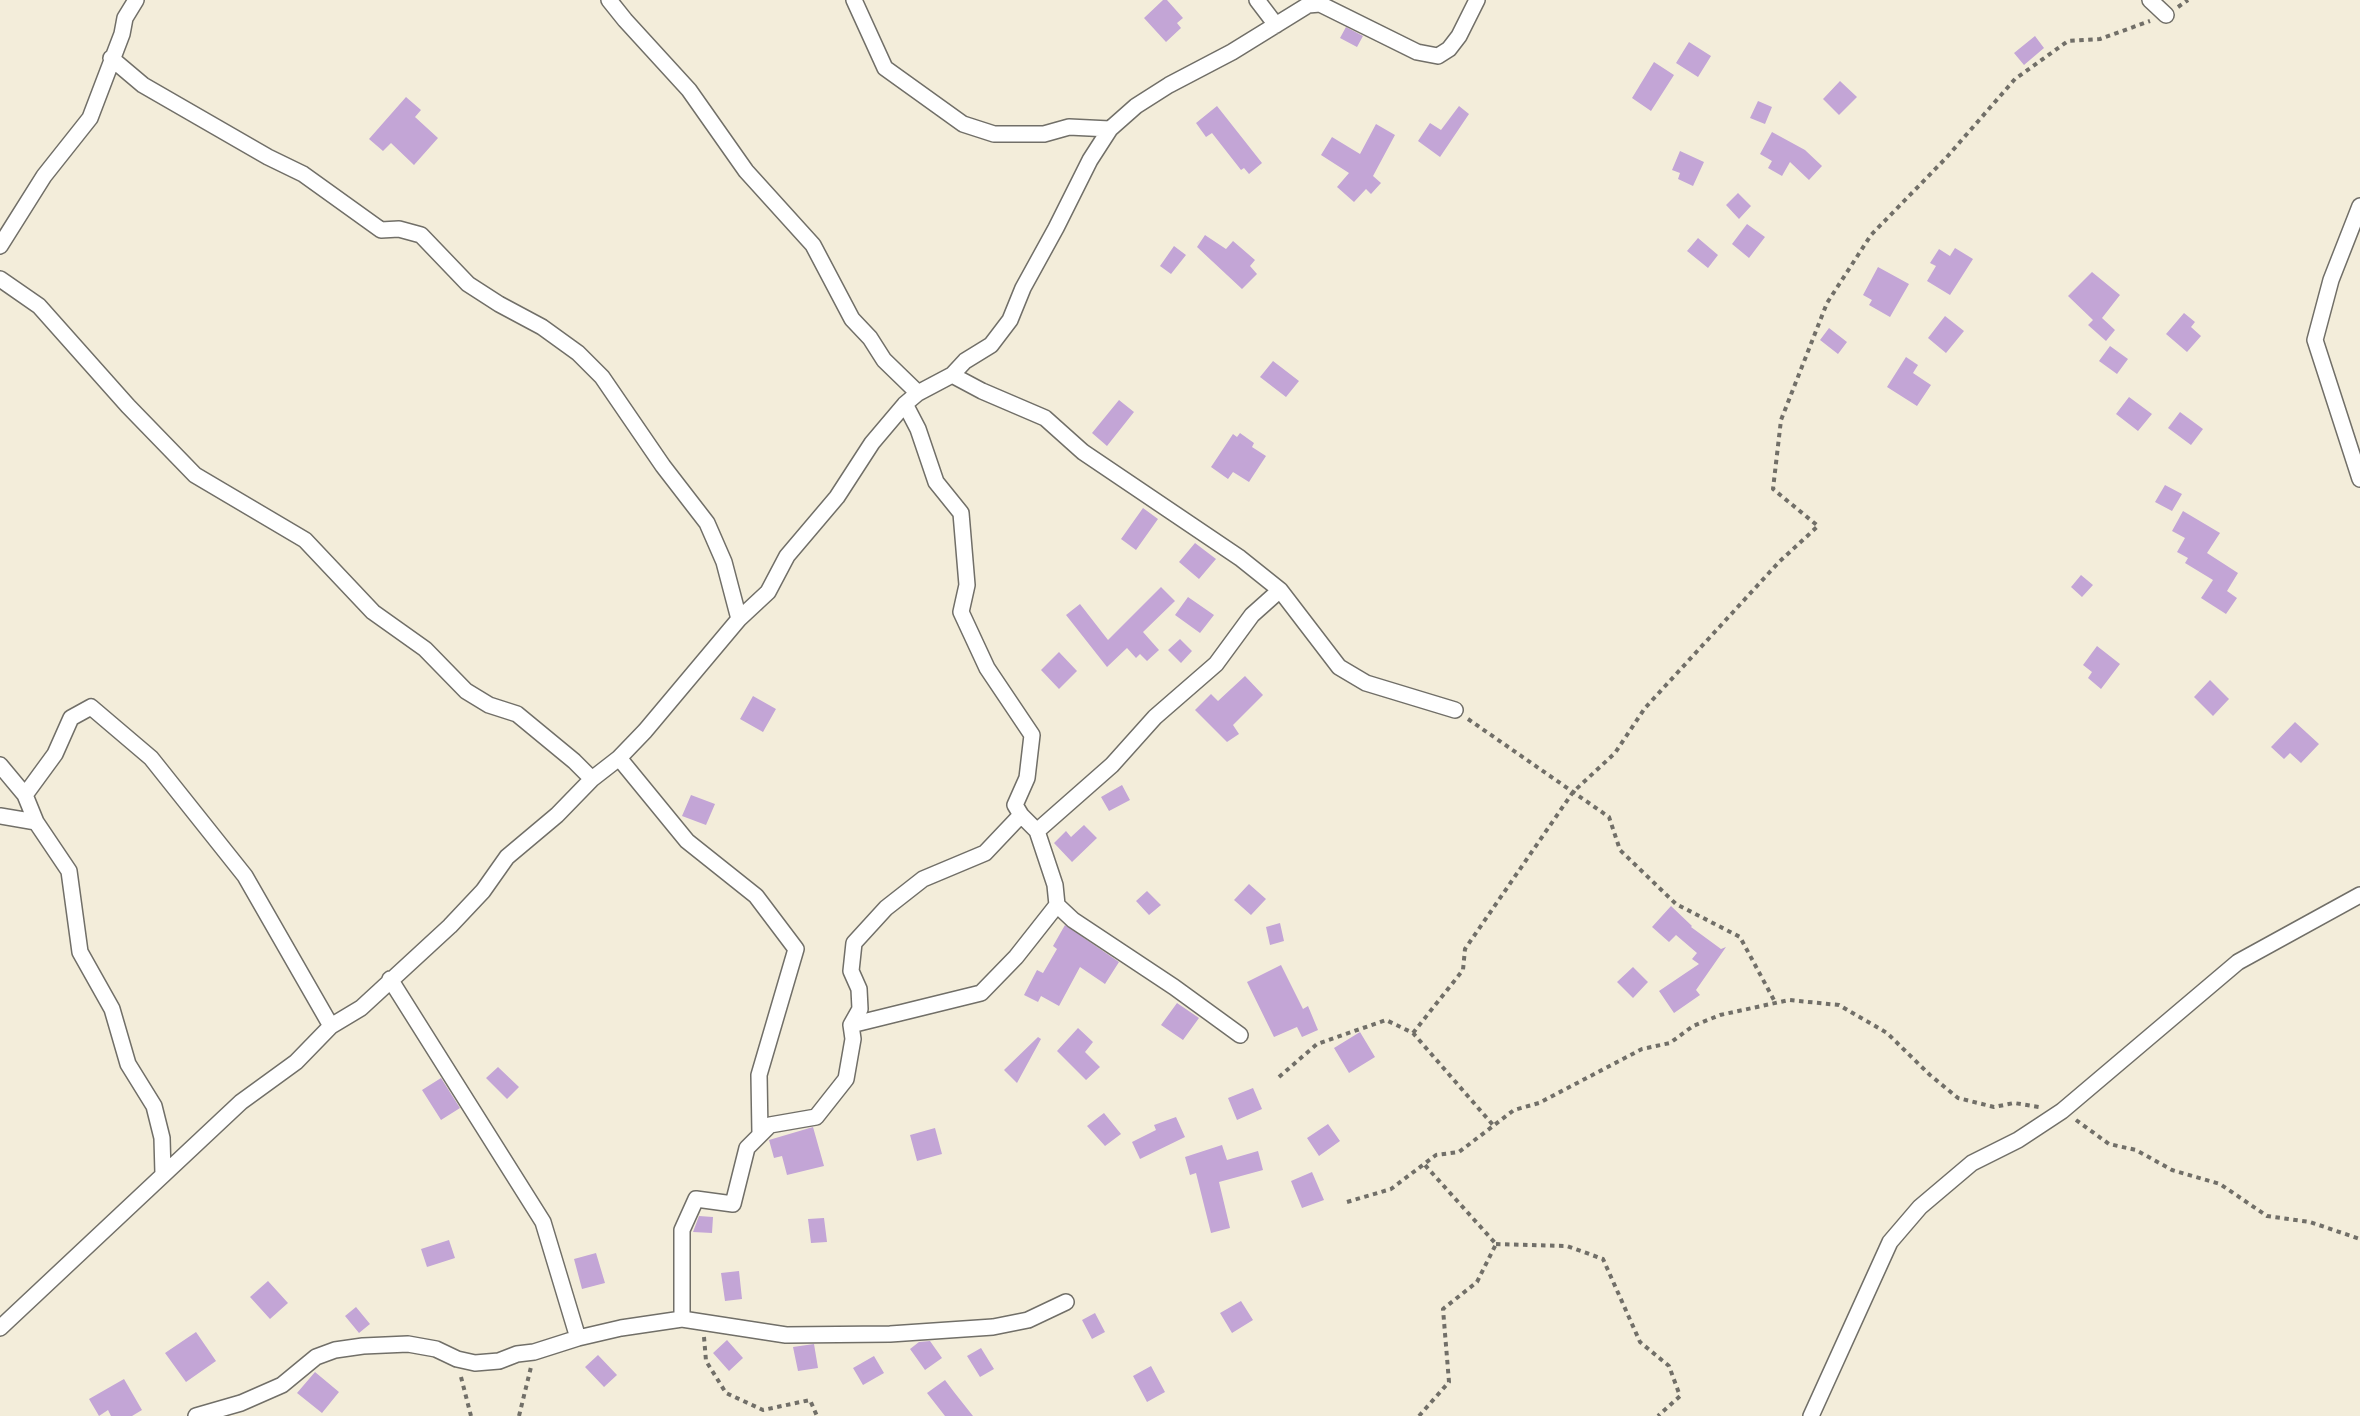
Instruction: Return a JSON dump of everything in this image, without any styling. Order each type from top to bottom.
[{"type":"street","points":[[0,246],[44,176],[90,118],[122,34],[125,18],[135,0]]},
{"type":"street","points":[[609,0],[689,90],[746,171],[813,245],[852,319],[870,338],[884,360],[918,393]]},
{"type":"street","points":[[854,0],[885,68],[963,124],[994,134],[1044,134],[1069,127],[1110,129]]},
{"type":"street","points":[[1257,0],[1276,24]]},
{"type":"street","points":[[0,1328],[241,1102],[296,1062],[331,1026],[361,1008],[450,926],[483,891],[507,857],[556,815],[592,779],[619,758],[645,731],[739,619],[768,592],[787,556],[837,497],[872,443],[905,404],[918,393],[952,375],[965,361],[991,345],[1010,320],[1023,288],[1090,160],[1110,129],[1136,106],[1169,85],[1232,52],[1308,5],[1320,4],[1417,52],[1438,56],[1449,49],[1459,36],[1477,0]]},
{"type":"street","points":[[2150,0],[2166,15]]},
{"type":"street","points":[[111,58],[143,86],[268,157],[303,174],[381,230],[399,229],[421,235],[468,284],[542,327],[578,353],[602,376],[663,466],[707,523],[724,562],[739,619]]},
{"type":"street","points":[[2360,206],[2331,280],[2315,340],[2360,478]]},
{"type":"street","points":[[0,279],[39,306],[128,406],[195,475],[305,540],[373,612],[425,649],[466,691],[489,705],[516,714],[574,761],[592,779]]},
{"type":"street","points":[[952,375],[981,391],[1045,418],[1083,452],[1240,558],[1280,590],[1339,667],[1366,683],[1455,710]]},
{"type":"street","points":[[905,404],[918,429],[936,482],[961,513],[967,585],[961,612],[987,668],[1032,735],[1027,778],[1015,805],[1021,815],[1037,831],[1055,885],[1057,905],[1073,920],[1174,987],[1240,1035]]},
{"type":"street","points":[[1037,831],[1113,765],[1155,717],[1216,664],[1252,615],[1280,590]]},
{"type":"street","points":[[25,795],[55,754],[71,718],[91,707],[151,758],[245,876],[331,1026]]},
{"type":"street","points":[[619,758],[687,841],[756,896],[796,948],[759,1075],[760,1134]]},
{"type":"street","points":[[0,765],[25,795],[36,822],[69,871],[80,952],[112,1009],[128,1064],[154,1106],[162,1138],[163,1174]]},
{"type":"street","points":[[682,1319],[682,1230],[696,1200],[732,1204],[747,1148],[770,1125],[816,1117],[846,1078],[853,1040],[851,1025],[860,1009],[859,989],[851,971],[854,943],[886,908],[923,879],[985,853],[1021,815]]},
{"type":"street","points":[[0,816],[36,822]]},
{"type":"street","points":[[1811,1416],[1890,1242],[1920,1207],[1972,1163],[2018,1140],[2062,1111],[2238,962],[2360,895]]},
{"type":"street","points":[[851,1025],[981,993],[1016,957],[1057,905]]},
{"type":"street","points":[[390,979],[543,1222],[578,1338]]},
{"type":"street","points":[[196,1416],[241,1403],[282,1385],[316,1357],[335,1350],[363,1346],[408,1344],[436,1348],[457,1359],[475,1363],[499,1361],[578,1338],[682,1319],[786,1335],[842,1336],[993,1327],[1028,1320],[1066,1302]]},
{"type":"path","points":[[1413,1033],[1463,970],[1466,949],[1573,792],[1614,753],[1645,708],[1779,562],[1818,526],[1773,489],[1781,420],[1827,303],[1871,235],[1946,158],[2015,79],[2067,40],[2100,39],[2166,15],[2188,0]]},
{"type":"path","points":[[1455,710],[1609,817],[1620,850],[1676,904],[1740,937],[1775,1003]]},
{"type":"path","points":[[1347,1202],[1391,1189],[1436,1155],[1459,1152],[1514,1110],[1539,1103],[1569,1085],[1642,1049],[1670,1043],[1693,1026],[1720,1015],[1789,999],[1839,1005],[1887,1033],[1930,1075],[1958,1098],[1994,1107],[2014,1103],[2062,1111],[2109,1144],[2136,1150],[2172,1170],[2220,1184],[2267,1216],[2310,1222],[2360,1239]]},
{"type":"path","points":[[1279,1077],[1317,1044],[1386,1020],[1413,1033],[1493,1125]]},
{"type":"path","points":[[1424,1164],[1496,1244],[1567,1246],[1603,1259],[1640,1342],[1669,1366],[1680,1396],[1658,1416]]},
{"type":"path","points":[[1419,1416],[1449,1382],[1443,1309],[1477,1282],[1496,1244]]},
{"type":"path","points":[[702,1322],[706,1360],[726,1393],[763,1410],[810,1400],[817,1416]]},
{"type":"path","points":[[519,1416],[534,1352]]},
{"type":"path","points":[[457,1359],[471,1416]]},
{"type":"building","points":[[1163,0],[1167,0],[1183,18],[1177,23],[1181,28],[1166,42],[1144,18]]},
{"type":"building","points":[[1346,27],[1363,36],[1357,47],[1340,38]]},
{"type":"building","points":[[2035,36],[2044,48],[2024,65],[2014,53]]},
{"type":"building","points":[[1689,42],[1711,56],[1698,77],[1676,63]]},
{"type":"building","points":[[1654,62],[1674,75],[1651,111],[1632,98]]},
{"type":"building","points":[[1840,81],[1857,97],[1839,115],[1823,99]]},
{"type":"building","points":[[406,97],[421,110],[415,117],[438,138],[414,165],[391,143],[383,151],[369,139]]},
{"type":"building","points":[[1758,101],[1772,107],[1765,124],[1750,118]]},
{"type":"building","points":[[1217,106],[1262,163],[1249,174],[1244,168],[1241,170],[1212,133],[1206,137],[1196,123]]},
{"type":"building","points":[[1459,106],[1469,114],[1440,157],[1418,141],[1430,123],[1441,130]]},
{"type":"building","points":[[1376,124],[1395,135],[1373,176],[1381,183],[1371,194],[1366,189],[1354,202],[1337,187],[1349,173],[1321,155],[1332,137],[1360,154]]},
{"type":"building","points":[[1772,132],[1805,150],[1822,166],[1809,180],[1790,162],[1782,176],[1768,168],[1772,161],[1760,154]]},
{"type":"building","points":[[1680,151],[1704,162],[1693,186],[1678,179],[1680,173],[1672,170]]},
{"type":"building","points":[[1738,193],[1751,206],[1739,219],[1726,205]]},
{"type":"building","points":[[1747,224],[1765,237],[1749,258],[1732,244]]},
{"type":"building","points":[[1205,235],[1226,249],[1233,241],[1255,260],[1250,266],[1257,274],[1242,289],[1197,247]]},
{"type":"building","points":[[1698,238],[1718,255],[1708,268],[1687,251]]},
{"type":"building","points":[[1174,246],[1186,255],[1171,274],[1160,266]]},
{"type":"building","points":[[1955,248],[1973,259],[1950,295],[1927,281],[1936,266],[1930,263],[1939,249],[1950,256]]},
{"type":"building","points":[[1878,267],[1909,284],[1890,317],[1869,305],[1872,300],[1863,295]]},
{"type":"building","points":[[2092,272],[2120,295],[2102,318],[2115,330],[2106,341],[2088,325],[2093,320],[2068,296]]},
{"type":"building","points":[[2184,313],[2195,322],[2191,327],[2201,336],[2187,352],[2166,334]]},
{"type":"building","points":[[1945,316],[1964,331],[1946,353],[1928,338]]},
{"type":"building","points":[[1829,328],[1847,342],[1838,354],[1820,340]]},
{"type":"building","points":[[2110,346],[2128,359],[2117,374],[2099,361]]},
{"type":"building","points":[[1906,357],[1918,365],[1913,373],[1931,385],[1917,406],[1887,387]]},
{"type":"building","points":[[1273,361],[1299,381],[1286,397],[1260,377]]},
{"type":"building","points":[[2129,397],[2152,414],[2138,431],[2116,414]]},
{"type":"building","points":[[1119,400],[1134,412],[1107,446],[1092,433]]},
{"type":"building","points":[[2180,412],[2203,429],[2191,445],[2168,428]]},
{"type":"building","points":[[1240,433],[1254,443],[1252,447],[1266,456],[1249,482],[1233,472],[1228,479],[1211,467],[1233,434],[1237,437]]},
{"type":"building","points":[[2165,485],[2182,494],[2172,511],[2155,502]]},
{"type":"building","points":[[1143,508],[1158,519],[1136,550],[1121,539]]},
{"type":"building","points":[[2183,511],[2220,533],[2207,553],[2238,573],[2227,591],[2237,598],[2226,614],[2201,598],[2213,580],[2185,563],[2188,558],[2177,552],[2185,538],[2172,531]]},
{"type":"building","points":[[1195,543],[1216,559],[1199,579],[1179,562]]},
{"type":"building","points":[[2081,575],[2093,585],[2082,597],[2071,587]]},
{"type":"building","points":[[1161,587],[1175,601],[1143,632],[1159,650],[1147,661],[1140,654],[1136,658],[1127,648],[1107,667],[1066,615],[1080,604],[1108,640]]},
{"type":"building","points":[[1188,597],[1214,615],[1200,633],[1175,615]]},
{"type":"building","points":[[1180,639],[1192,651],[1181,663],[1168,650]]},
{"type":"building","points":[[2097,646],[2120,664],[2101,689],[2088,678],[2092,672],[2083,665]]},
{"type":"building","points":[[1059,652],[1077,671],[1059,689],[1041,670]]},
{"type":"building","points":[[1245,676],[1263,695],[1233,725],[1239,734],[1227,742],[1195,710],[1211,694],[1218,701]]},
{"type":"building","points":[[2210,680],[2229,699],[2213,716],[2194,697]]},
{"type":"building","points":[[753,696],[776,709],[763,732],[740,719]]},
{"type":"building","points":[[2295,722],[2319,744],[2301,763],[2290,753],[2284,759],[2271,747]]},
{"type":"building","points":[[1122,785],[1130,800],[1109,811],[1101,797]]},
{"type":"building","points":[[691,795],[715,804],[706,825],[682,816]]},
{"type":"building","points":[[1084,825],[1097,838],[1072,862],[1054,843],[1066,831],[1071,837]]},
{"type":"building","points":[[1249,884],[1266,899],[1251,915],[1234,900]]},
{"type":"building","points":[[1147,891],[1161,905],[1149,915],[1136,901]]},
{"type":"building","points":[[1671,906],[1691,927],[1721,949],[1726,947],[1696,990],[1700,995],[1674,1013],[1659,991],[1699,964],[1692,959],[1697,953],[1676,935],[1669,942],[1652,927]]},
{"type":"building","points":[[1280,923],[1284,941],[1270,945],[1266,927]]},
{"type":"building","points":[[1065,925],[1119,962],[1105,984],[1080,967],[1059,1006],[1041,996],[1038,1002],[1024,995],[1037,970],[1043,973],[1057,949],[1053,946]]},
{"type":"building","points":[[1281,965],[1303,1009],[1308,1006],[1318,1030],[1302,1037],[1297,1027],[1274,1037],[1247,982]]},
{"type":"building","points":[[1633,967],[1648,982],[1633,998],[1617,982]]},
{"type":"building","points":[[1177,1003],[1199,1018],[1183,1040],[1161,1025]]},
{"type":"building","points":[[1078,1028],[1093,1042],[1085,1052],[1100,1067],[1086,1080],[1057,1051]]},
{"type":"building","points":[[1360,1032],[1375,1057],[1349,1073],[1334,1048]]},
{"type":"building","points":[[1038,1037],[1041,1039],[1017,1083],[1004,1070]]},
{"type":"building","points":[[498,1067],[519,1087],[507,1099],[486,1078]]},
{"type":"building","points":[[441,1078],[460,1108],[441,1120],[422,1090]]},
{"type":"building","points":[[1253,1088],[1262,1109],[1237,1120],[1228,1098]]},
{"type":"building","points":[[1104,1113],[1121,1134],[1105,1146],[1087,1126]]},
{"type":"building","points":[[1176,1117],[1185,1137],[1140,1159],[1132,1142],[1156,1130],[1154,1125]]},
{"type":"building","points":[[1328,1124],[1340,1141],[1319,1156],[1307,1138]]},
{"type":"building","points":[[813,1127],[824,1166],[787,1175],[782,1156],[774,1158],[769,1140]]},
{"type":"building","points":[[935,1128],[942,1154],[917,1161],[910,1135]]},
{"type":"building","points":[[1222,1145],[1227,1160],[1258,1151],[1263,1170],[1219,1182],[1230,1228],[1211,1233],[1196,1173],[1190,1175],[1185,1157]]},
{"type":"building","points":[[1312,1172],[1324,1200],[1302,1208],[1291,1181]]},
{"type":"building","points":[[699,1216],[713,1217],[712,1233],[693,1232]]},
{"type":"building","points":[[824,1218],[827,1242],[811,1243],[808,1219]]},
{"type":"building","points":[[449,1240],[455,1258],[427,1267],[421,1249]]},
{"type":"building","points":[[596,1253],[605,1283],[582,1289],[574,1259]]},
{"type":"building","points":[[739,1271],[742,1299],[725,1301],[721,1273]]},
{"type":"building","points":[[268,1281],[288,1303],[270,1319],[250,1297]]},
{"type":"building","points":[[1241,1301],[1253,1320],[1232,1333],[1220,1313]]},
{"type":"building","points":[[356,1307],[370,1324],[359,1333],[345,1316]]},
{"type":"building","points":[[1095,1313],[1105,1332],[1092,1339],[1082,1320]]},
{"type":"building","points":[[196,1332],[216,1361],[186,1382],[165,1353]]},
{"type":"building","points":[[727,1340],[743,1358],[729,1371],[713,1353]]},
{"type":"building","points":[[930,1341],[942,1358],[925,1370],[910,1349],[919,1342]]},
{"type":"building","points":[[814,1344],[818,1368],[798,1371],[793,1347]]},
{"type":"building","points":[[981,1348],[994,1369],[980,1377],[967,1356]]},
{"type":"building","points":[[598,1355],[617,1375],[604,1387],[585,1367]]},
{"type":"building","points":[[874,1356],[884,1373],[863,1385],[853,1368]]},
{"type":"building","points":[[1151,1366],[1165,1392],[1147,1402],[1133,1376]]},
{"type":"building","points":[[315,1372],[339,1392],[322,1413],[297,1393]]},
{"type":"building","points":[[124,1379],[142,1410],[132,1416],[111,1416],[108,1410],[99,1416],[89,1399]]},
{"type":"building","points":[[945,1380],[973,1416],[945,1416],[927,1393]]}]
